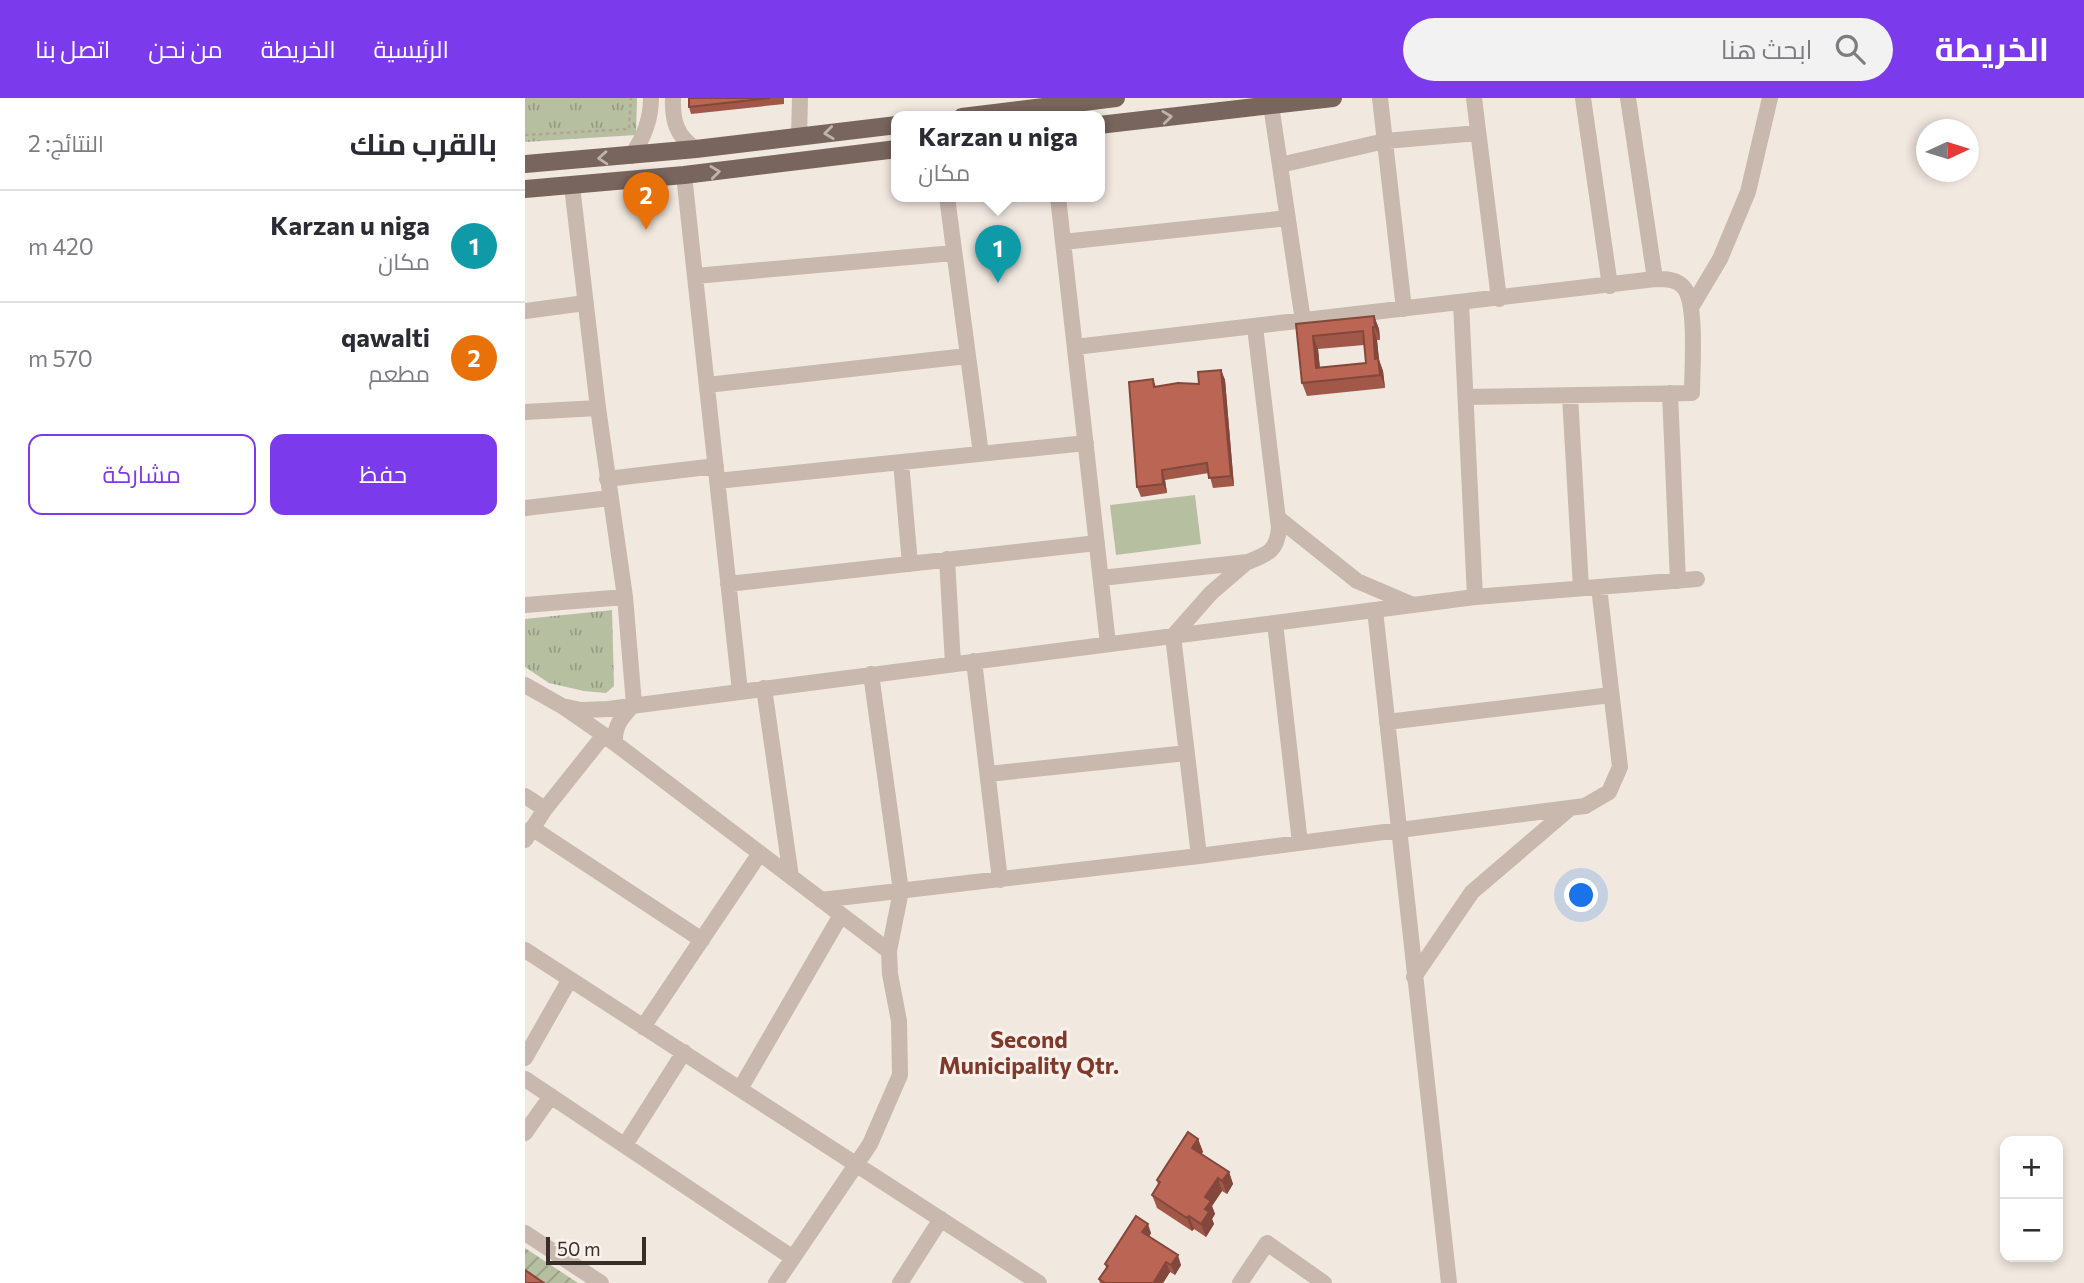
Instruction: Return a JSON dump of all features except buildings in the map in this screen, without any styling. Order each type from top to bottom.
[{"type":"main road","points":[[1023,111],[1116,98]]},
{"type":"main road","points":[[1105,124],[1333,98]]},
{"type":"main road","points":[[525,164],[631,156],[891,126]]},
{"type":"main road","points":[[525,189],[684,176],[891,150]]},
{"type":"street","points":[[799,137],[800,98]]},
{"type":"street","points":[[1380,98],[1404,309]]},
{"type":"street","points":[[1474,98],[1499,299]]},
{"type":"street","points":[[1583,98],[1610,286]]},
{"type":"street","points":[[1628,98],[1655,279]]},
{"type":"street","points":[[1692,306],[1720,258],[1748,192],[1770,98]]},
{"type":"street","points":[[631,156],[644,135],[651,104],[673,105],[677,129],[688,144],[696,149]]},
{"type":"street","points":[[1272,105],[1303,321]]},
{"type":"street","points":[[1280,165],[1385,141],[1478,133]]},
{"type":"street","points":[[684,176],[740,691]]},
{"type":"street","points":[[572,186],[607,479],[625,597],[634,704],[619,719],[610,739],[545,809],[529,834],[702,940]]},
{"type":"street","points":[[948,202],[981,454]]},
{"type":"street","points":[[1059,202],[1108,644]]},
{"type":"street","points":[[1063,242],[1288,218]]},
{"type":"street","points":[[695,276],[954,253]]},
{"type":"street","points":[[1075,347],[1655,279],[1672,279],[1684,288],[1692,306],[1692,393],[1466,397]]},
{"type":"street","points":[[525,311],[585,303]]},
{"type":"street","points":[[1461,303],[1475,597]]},
{"type":"street","points":[[1101,578],[1248,562],[1266,555],[1278,542],[1278,518],[1255,327]]},
{"type":"street","points":[[707,385],[967,356]]},
{"type":"street","points":[[1670,393],[1678,580]]},
{"type":"street","points":[[1570,396],[1581,588]]},
{"type":"street","points":[[525,412],[598,408]]},
{"type":"street","points":[[607,479],[901,462],[1086,443]]},
{"type":"street","points":[[901,462],[910,564]]},
{"type":"street","points":[[525,508],[610,498]]},
{"type":"street","points":[[1278,518],[1357,581],[1413,605]]},
{"type":"street","points":[[728,584],[1097,542]]},
{"type":"street","points":[[947,559],[953,664]]},
{"type":"street","points":[[1199,856],[1173,636],[1211,593],[1248,562]]},
{"type":"street","points":[[562,706],[581,710],[634,704],[1475,597],[1697,579]]},
{"type":"street","points":[[821,900],[1199,856],[1585,806],[1609,792],[1619,767],[1599,587]]},
{"type":"street","points":[[525,605],[625,597]]},
{"type":"street","points":[[1375,610],[1449,1283]]},
{"type":"street","points":[[1275,623],[1300,843]]},
{"type":"street","points":[[974,661],[1000,880]]},
{"type":"street","points":[[776,1283],[870,1144],[900,1075],[899,1021],[890,974],[889,951],[901,891],[871,674]]},
{"type":"street","points":[[525,685],[562,706],[610,739],[889,951]]},
{"type":"street","points":[[764,688],[791,877]]},
{"type":"street","points":[[1387,722],[1611,695]]},
{"type":"street","points":[[988,774],[1187,753]]},
{"type":"street","points":[[525,796],[545,809]]},
{"type":"street","points":[[1414,977],[1472,892],[1570,808]]},
{"type":"street","points":[[643,1027],[760,853]]},
{"type":"street","points":[[740,1089],[841,915]]},
{"type":"street","points":[[525,950],[1039,1283]]},
{"type":"street","points":[[525,1058],[570,979]]},
{"type":"street","points":[[625,1145],[684,1052]]},
{"type":"street","points":[[525,1079],[793,1258]]},
{"type":"street","points":[[525,1133],[551,1096]]},
{"type":"street","points":[[900,1283],[941,1219]]},
{"type":"street","points":[[525,1233],[601,1283]]},
{"type":"street","points":[[1240,1283],[1267,1243],[1324,1283]]},
{"type":"path","points":[[525,135],[629,129],[631,98]]},
{"type":"green space","points":[[525,98],[637,98],[636,135],[525,142]]},
{"type":"green space","points":[[1195,495],[1201,544],[1116,555],[1110,505]]},
{"type":"green space","points":[[612,610],[614,686],[606,693],[549,683],[525,667],[525,619]]},
{"type":"green space","points":[[525,1248],[578,1283],[536,1283],[525,1276]]},
{"type":"place","name":"qawalti","points":[[646,230]]},
{"type":"place","name":"Karzan u niga","points":[[998,283]]},
{"type":"district","name":"Second Municipality Qtr.","points":[[1029,1053]]}]
